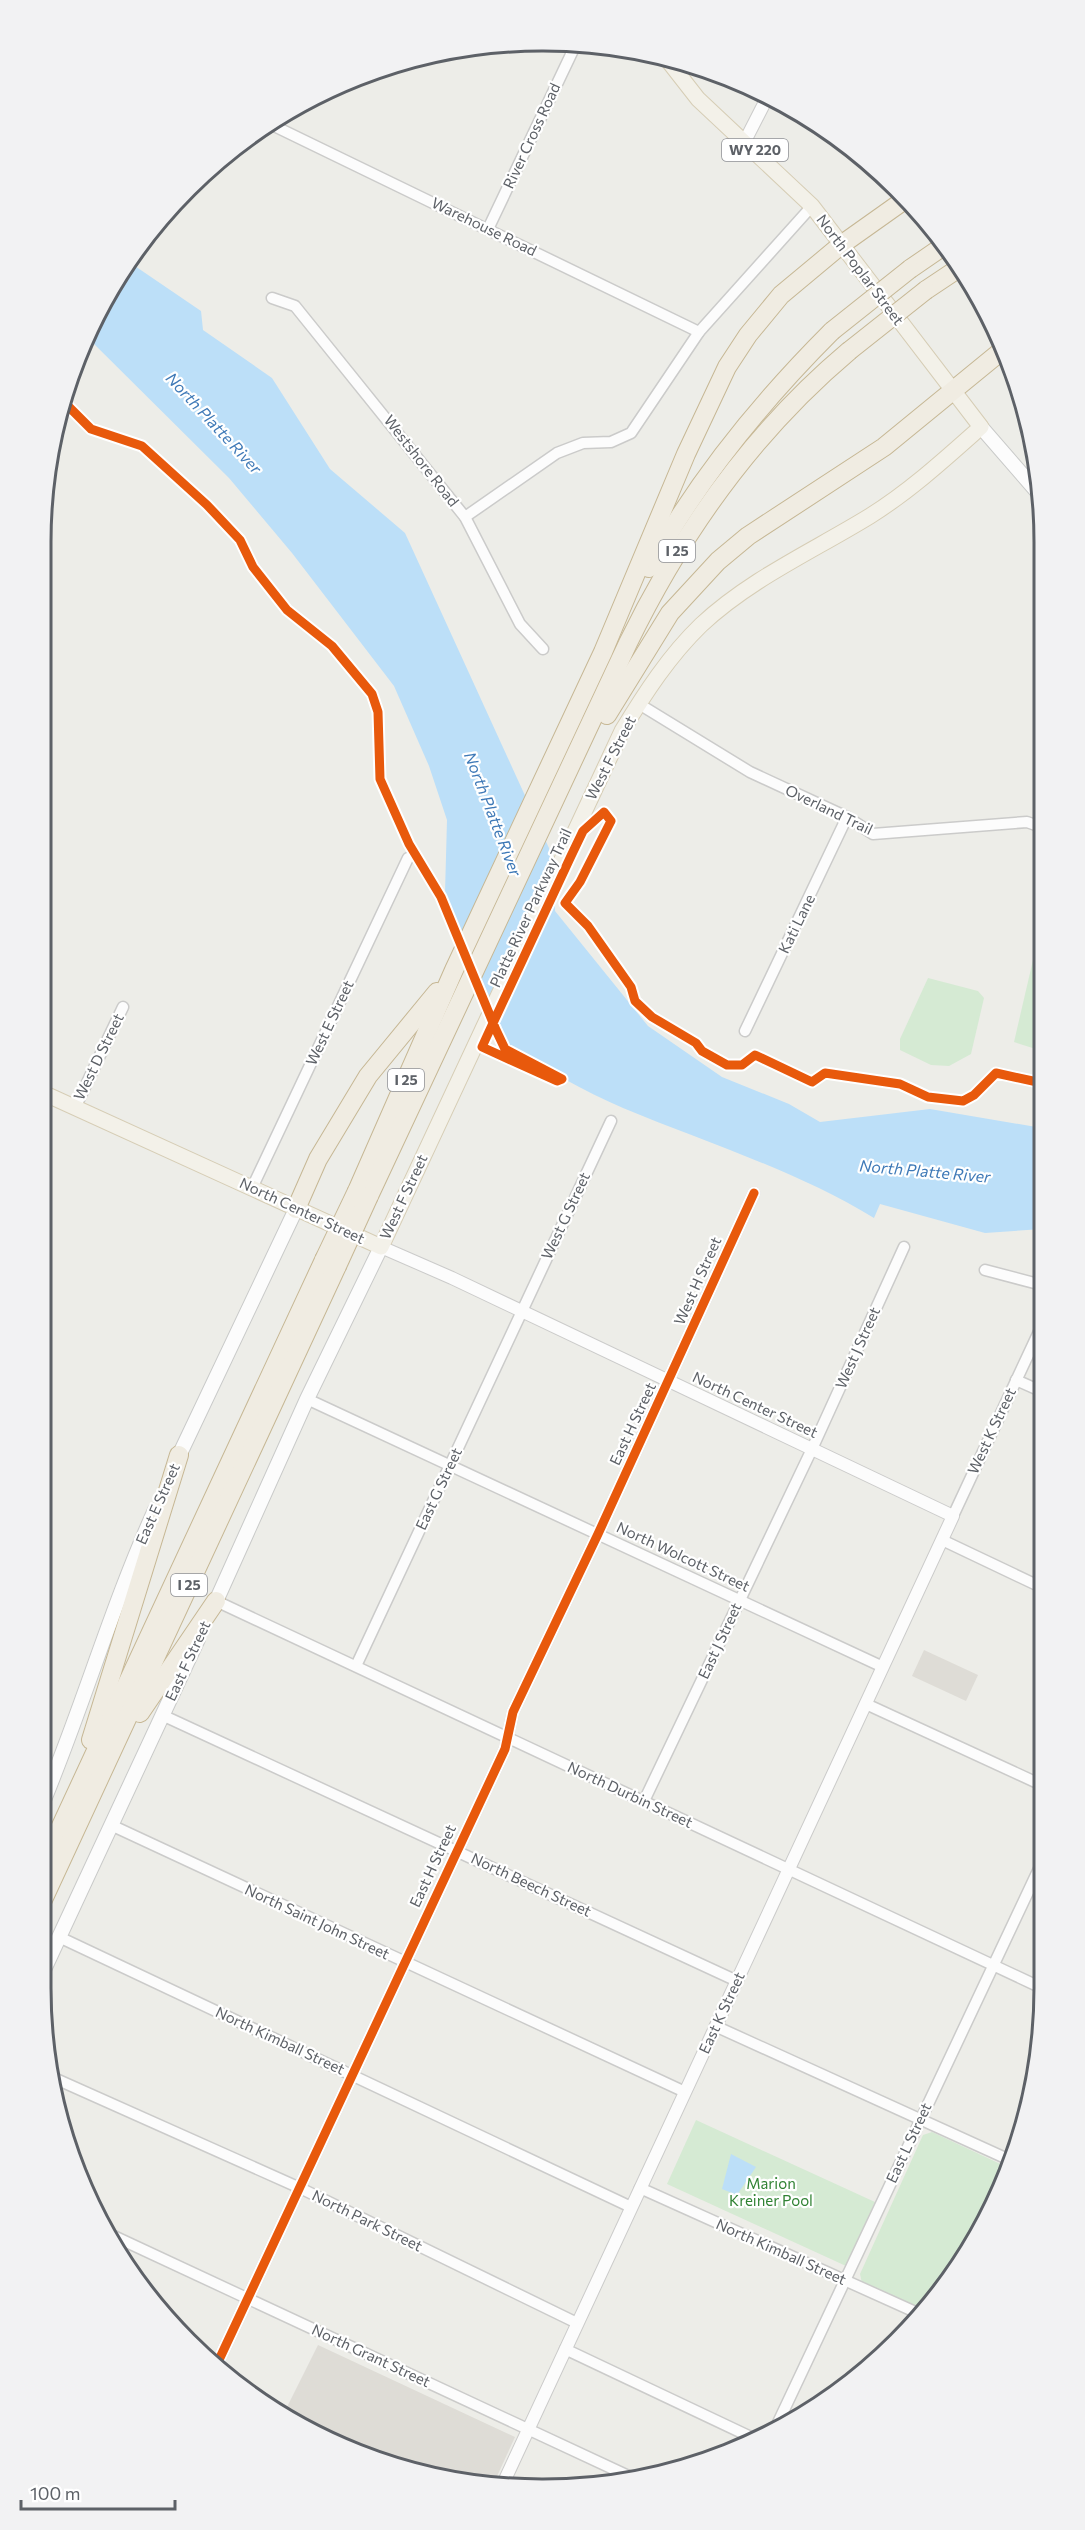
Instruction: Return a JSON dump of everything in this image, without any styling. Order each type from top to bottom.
[{"type":"highway","points":[[603,652],[686,454],[727,367],[748,334],[781,295],[841,245],[899,204]]},
{"type":"highway","name":"I 25","points":[[363,1193],[454,970],[603,652],[651,564],[714,467],[766,401],[832,331],[937,250]]},
{"type":"highway","name":"I 25","points":[[51,1876],[80,1802],[330,1263],[464,994],[648,602],[686,537],[761,437],[806,389],[849,351],[926,290],[953,272]]},
{"type":"highway","points":[[561,788],[651,640],[699,579],[748,536],[876,453],[997,355]]},
{"type":"highway","points":[[296,1209],[318,1159],[368,1076],[454,970]]},
{"type":"highway","points":[[80,1802],[179,1455]]},
{"type":"highway","points":[[80,1802],[216,1601]]},
{"type":"highway","name":"I 25","points":[[51,1851],[80,1802]]},
{"type":"main road","name":"North Poplar Street","points":[[675,69],[698,99],[812,206],[952,393],[1031,484]]},
{"type":"main road","name":"West F Street","points":[[381,1247],[621,731],[677,651],[717,612],[781,567],[871,515],[929,473],[981,427]]},
{"type":"main road","name":"North Center Street","points":[[51,1097],[381,1247]]},
{"type":"main road","name":"East E Street","points":[[51,1782],[68,1742],[119,1596],[179,1455],[296,1209]]},
{"type":"main road","name":"East F Street","points":[[51,1955],[113,1826],[307,1399],[381,1247]]},
{"type":"street","name":"River Cross Road","points":[[488,229],[572,52]]},
{"type":"street","points":[[745,141],[764,104]]},
{"type":"street","name":"Warehouse Road","points":[[279,128],[699,332]]},
{"type":"street","points":[[465,517],[557,453],[583,442],[611,442],[631,433],[699,332],[812,206]]},
{"type":"street","name":"Westshore Road","points":[[272,298],[295,306],[465,517],[520,624],[543,649]]},
{"type":"street","name":"Overland Trail","points":[[639,704],[750,772],[848,817],[873,834],[1027,822],[1034,824]]},
{"type":"street","name":"Kati Lane","points":[[746,1031],[848,817]]},
{"type":"street","name":"West E Street","points":[[252,1188],[408,858]]},
{"type":"street","name":"West D Street","points":[[75,1108],[123,1006]]},
{"type":"street","name":"West G Street","points":[[521,1311],[612,1121]]},
{"type":"street","name":"West H Street","points":[[669,1381],[754,1193]]},
{"type":"street","name":"North Center Street","points":[[381,1247],[953,1516]]},
{"type":"street","name":"West J Street","points":[[812,1449],[904,1247]]},
{"type":"street","points":[[985,1270],[1034,1282]]},
{"type":"street","name":"East G Street","points":[[356,1666],[521,1311]]},
{"type":"street","name":"West K Street","points":[[942,1540],[1034,1342]]},
{"type":"street","points":[[1016,1380],[1034,1388]]},
{"type":"street","name":"East H Street","points":[[220,2358],[505,1749],[513,1712],[669,1381]]},
{"type":"street","name":"North Wolcott Street","points":[[307,1399],[883,1667]]},
{"type":"street","name":"East J Street","points":[[644,1802],[812,1449]]},
{"type":"street","points":[[942,1540],[1034,1584]]},
{"type":"street","name":"East K Street","points":[[506,2478],[942,1540]]},
{"type":"street","name":"North Durbin Street","points":[[216,1601],[1034,1984]]},
{"type":"street","points":[[866,1704],[1034,1781]]},
{"type":"street","name":"North Beech Street","points":[[162,1715],[736,1981]]},
{"type":"street","name":"North Saint John Street","points":[[113,1826],[685,2092]]},
{"type":"street","name":"East L Street","points":[[781,2417],[1034,1879]]},
{"type":"street","name":"North Kimball Street","points":[[60,1937],[631,2207]]},
{"type":"street","points":[[716,2026],[1004,2157]]},
{"type":"street","name":"North Park Street","points":[[60,2081],[300,2188],[577,2323]]},
{"type":"street","name":"North Kimball Street","points":[[640,2188],[913,2311]]},
{"type":"street","name":"North Grant Street","points":[[121,2240],[621,2473]]},
{"type":"street","points":[[565,2349],[746,2435]]},
{"type":"shaded area","points":[[924,1650],[978,1675],[966,1701],[912,1676]]},
{"type":"shaded area","points":[[318,2345],[515,2437],[497,2477],[478,2475],[415,2462],[354,2442],[287,2407]]},
{"type":"green space","points":[[1034,956],[1034,1048],[1014,1042]]},
{"type":"green space","points":[[928,978],[978,991],[984,998],[971,1054],[949,1066],[931,1065],[900,1050],[900,1039]]},
{"type":"green space","name":"Marion Kreiner Pool","points":[[696,2120],[875,2202],[846,2266],[667,2184]]},
{"type":"green space","points":[[932,2132],[1001,2164],[968,2233],[951,2261],[916,2307],[862,2283],[860,2274],[923,2135]]},
{"type":"water","name":"North Platte River","points":[[136,267],[201,311],[203,330],[272,378],[330,469],[405,533],[554,859],[555,911],[648,1026],[722,1077],[789,1104],[820,1122],[930,1109],[1034,1127],[1034,1230],[985,1233],[880,1204],[874,1218],[782,1171],[608,1101],[506,1046],[445,893],[447,820],[429,766],[394,686],[292,553],[229,478],[93,343]]},
{"type":"water","name":"Marion Kreiner Pool","points":[[731,2154],[756,2167],[737,2195],[722,2189]]},
{"type":"cycle path","name":"Platte River Parkway Trail","points":[[70,408],[91,429],[142,446],[207,505],[240,540],[253,567],[287,610],[332,646],[372,694],[378,712],[380,779],[409,844],[441,897],[493,1023]]},
{"type":"cycle path","name":"Platte River Parkway Trail","points":[[493,1023],[583,831],[604,812],[611,821],[580,882],[565,903],[588,926],[631,987],[635,1001],[652,1017],[696,1043],[702,1051],[727,1065],[742,1065],[755,1055],[812,1082],[825,1073],[900,1084],[928,1097],[963,1101],[974,1095],[996,1073],[1034,1081]]},
{"type":"cycle path","name":"Platte River Parkway Trail","points":[[493,1023],[505,1049],[562,1079],[557,1081],[482,1047],[493,1023]]},
{"type":"cycle path","points":[[220,2358],[505,1749],[513,1712],[598,1534],[754,1193]]}]
